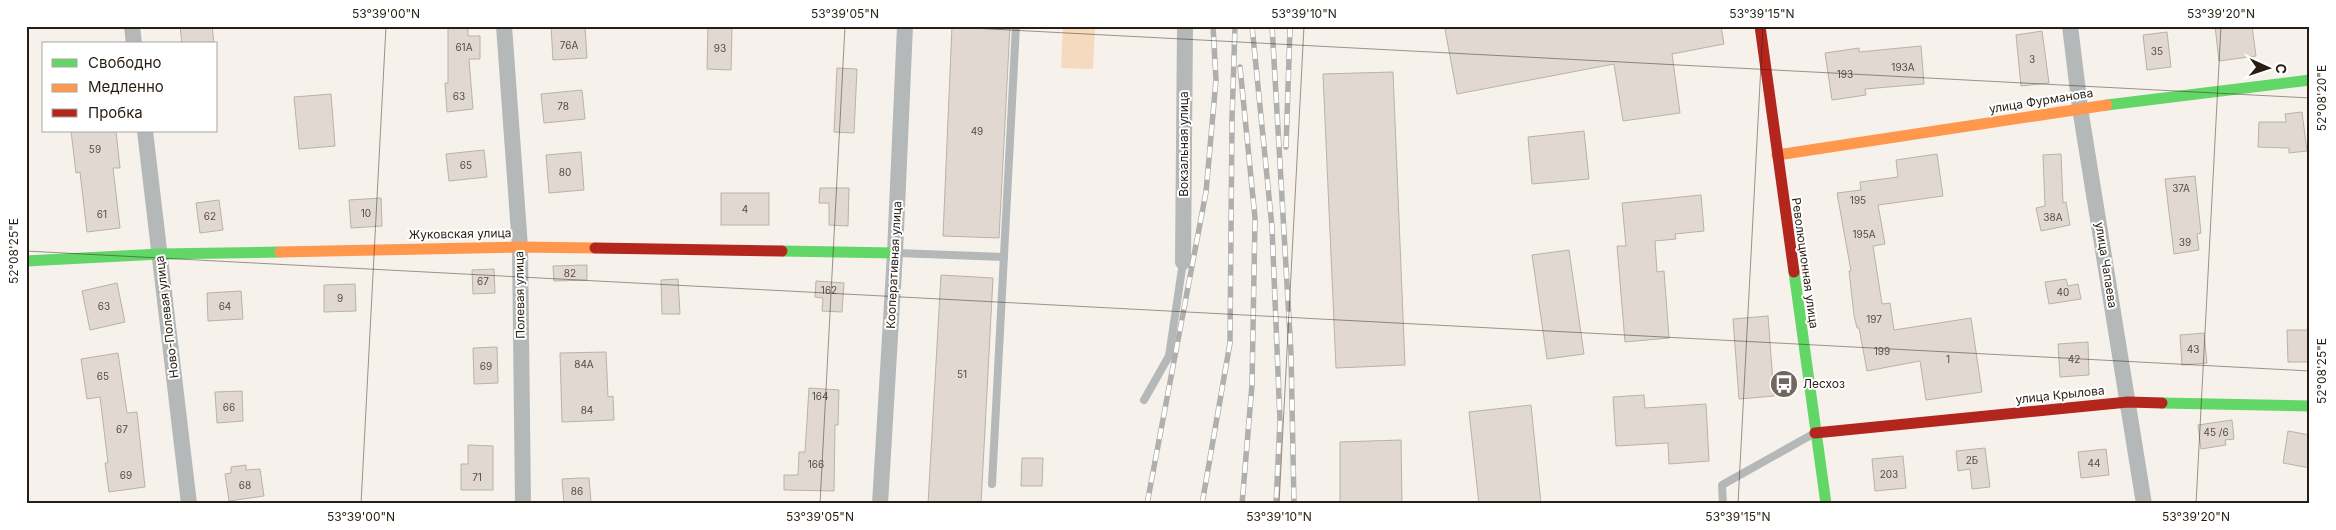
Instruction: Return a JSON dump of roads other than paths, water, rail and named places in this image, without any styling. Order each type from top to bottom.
[{"type":"street","points":[[132,26],[134,42]]},
{"type":"street","name":"Полевая улица","points":[[504,26],[520,247],[523,504]]},
{"type":"street","name":"Кооперативная улица","points":[[880,504],[895,252],[905,26]]},
{"type":"street","name":"Вокзальная улица","points":[[1183,262],[1185,26]]},
{"type":"street","name":"Революционная улица","points":[[1760,26],[1826,504]]},
{"type":"street","name":"улица Чапаева","points":[[2070,26],[2080,108],[2144,504]]},
{"type":"street","name":"улица Фурманова","points":[[1777,155],[2080,108],[2310,80]]},
{"type":"street","name":"Ново-Полевая улица","points":[[145,132],[189,504]]},
{"type":"street","name":"Жуковская улица","points":[[26,261],[160,254],[520,247],[895,252]]},
{"type":"street","name":"улица Крылова","points":[[1815,433],[2128,402],[2310,406]]},
{"type":"lane","points":[[992,484],[1016,26]]},
{"type":"lane","points":[[895,252],[1004,257]]},
{"type":"lane","points":[[1144,400],[1169,356],[1183,262]]},
{"type":"lane","points":[[1723,504],[1722,485],[1815,433]]},
{"type":"railway","points":[[1147,504],[1206,192],[1216,80],[1213,26]]},
{"type":"railway","points":[[1202,504],[1230,343],[1232,120],[1235,26]]},
{"type":"railway","points":[[1252,26],[1272,227],[1280,421],[1276,504]]},
{"type":"railway","points":[[1272,26],[1291,353],[1294,504]]},
{"type":"railway","points":[[1286,147],[1290,29]]},
{"type":"railway","points":[[1240,67],[1255,218],[1252,385],[1242,504]]},
{"type":"place","name":"Лесхоз","points":[[1784,384]]}]
